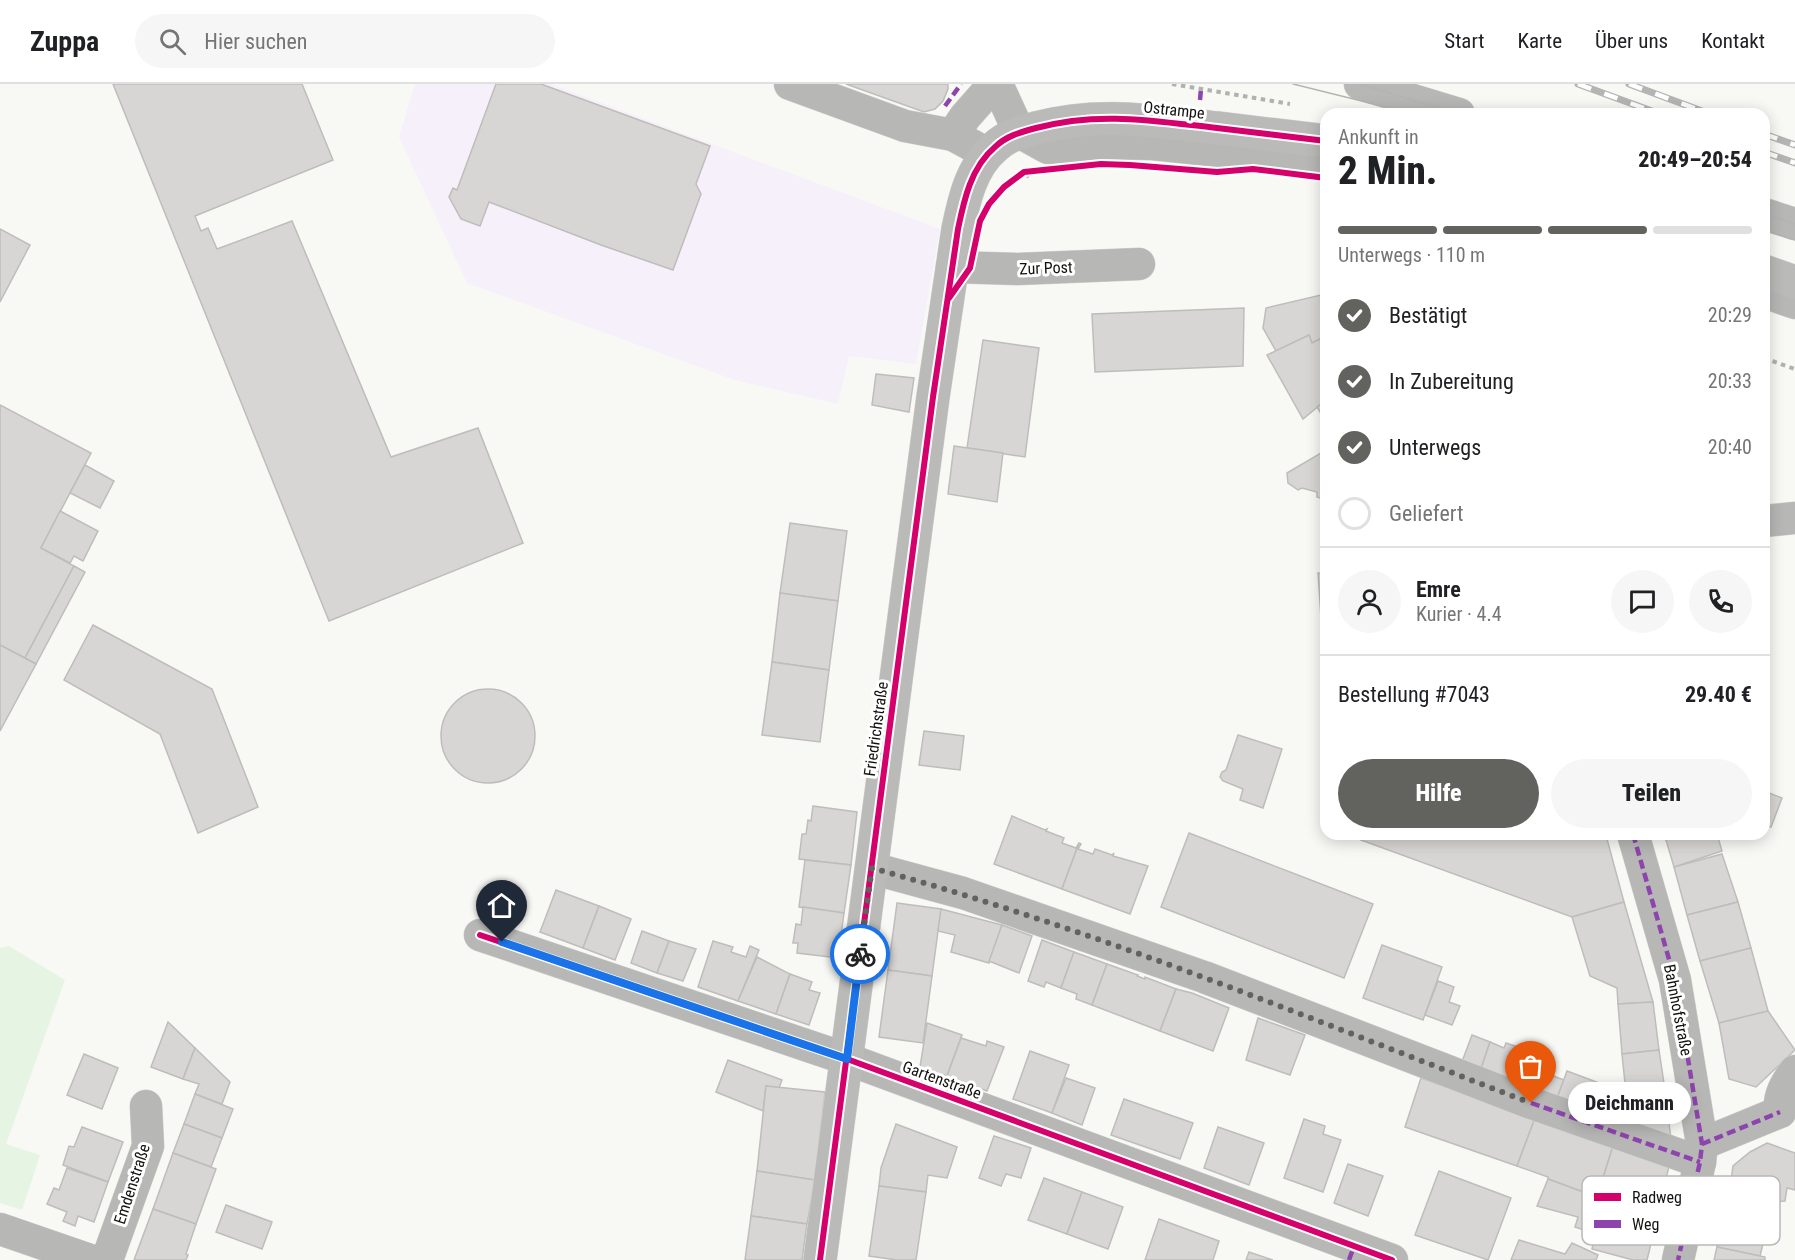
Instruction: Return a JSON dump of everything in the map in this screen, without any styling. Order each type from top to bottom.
[{"type":"main road","name":"Ostrampe","points":[[988,154],[1001,142],[1019,132],[1095,117],[1145,119],[1320,140]]},
{"type":"main road","name":"Friedrichstraße","points":[[820,1260],[952,267],[963,202],[973,177],[988,154]]},
{"type":"main road","points":[[1770,273],[1795,282]]},
{"type":"street","points":[[790,84],[905,126],[953,135],[988,154]]},
{"type":"street","points":[[953,135],[965,117],[996,84],[1019,132],[1048,148],[1101,143],[1152,144],[1320,161]]},
{"type":"street","points":[[1360,84],[1439,108]]},
{"type":"street","points":[[1770,216],[1795,224]]},
{"type":"street","name":"Zur Post","points":[[952,267],[1018,269],[1139,264]]},
{"type":"street","points":[[1770,294],[1795,303]]},
{"type":"street","points":[[1770,521],[1795,518]]},
{"type":"street","name":"Bahnhofstraße","points":[[1635,840],[1675,980],[1701,1153],[1696,1176]]},
{"type":"street","points":[[872,868],[963,893],[1204,977],[1531,1103],[1701,1153],[1788,1117],[1779,1106],[1782,1090],[1795,1071]]},
{"type":"street","name":"Gartenstraße","points":[[480,935],[847,1059],[1351,1253],[1392,1260]]},
{"type":"street","name":"Emdenstraße","points":[[107,1260],[148,1146],[146,1106]]},
{"type":"street","points":[[0,1229],[90,1260]]},
{"type":"street","name":"Bahnhofstraße","points":[[1678,1260],[1681,1245]]},
{"type":"path","points":[[1172,84],[1295,105]]},
{"type":"path","points":[[1017,177],[1024,172],[1034,171]]},
{"type":"path","points":[[1770,360],[1795,369]]},
{"type":"shaded area","points":[[415,84],[551,84],[940,229],[916,364],[849,356],[838,404],[735,380],[467,283],[399,137]]},
{"type":"green space","points":[[9,946],[65,980],[6,1144],[40,1155],[22,1210],[0,1203],[0,948]]},
{"type":"building","points":[[113,84],[302,84],[333,160],[195,216],[201,231],[208,228],[217,249],[292,221],[391,457],[478,428],[523,543],[329,621]]},
{"type":"building","points":[[496,84],[541,84],[710,146],[696,184],[701,194],[673,270],[489,202],[480,226],[461,219],[449,197],[453,188],[457,190]]},
{"type":"building","points":[[846,84],[948,84],[948,89],[943,101],[935,109],[924,112]]},
{"type":"building","points":[[0,229],[30,245],[0,302]]},
{"type":"building","points":[[1320,295],[1320,339],[1312,343],[1309,335],[1276,351],[1263,328],[1266,308]]},
{"type":"building","points":[[1244,308],[1243,366],[1095,372],[1092,314]]},
{"type":"building","points":[[1309,335],[1312,343],[1320,339],[1320,405],[1303,419],[1267,355]]},
{"type":"building","points":[[983,340],[1039,348],[1025,457],[967,448]]},
{"type":"building","points":[[876,374],[914,378],[909,412],[872,405]]},
{"type":"building","points":[[0,405],[91,453],[41,548],[74,566],[25,658],[0,645]]},
{"type":"building","points":[[954,446],[1003,453],[997,502],[948,494]]},
{"type":"building","points":[[1320,454],[1320,498],[1317,497],[1317,492],[1302,488],[1298,490],[1288,483],[1287,473]]},
{"type":"building","points":[[85,465],[114,481],[100,508],[70,493]]},
{"type":"building","points":[[60,511],[98,531],[83,561],[74,556],[70,563],[41,548]]},
{"type":"building","points":[[790,523],[847,531],[838,601],[780,593]]},
{"type":"building","points":[[74,566],[85,572],[36,664],[25,658]]},
{"type":"building","points":[[1318,573],[1320,573],[1320,602]]},
{"type":"building","points":[[780,593],[838,601],[829,670],[772,662]]},
{"type":"building","points":[[93,625],[212,689],[258,807],[198,833],[160,734],[64,680]]},
{"type":"building","points":[[0,645],[36,664],[0,731]]},
{"type":"building","points":[[772,662],[829,670],[820,742],[762,735]]},
{"type":"building","points":[[488,689],[506,692],[521,703],[532,718],[535,736],[532,754],[521,769],[506,780],[488,783],[470,780],[455,769],[444,754],[441,736],[444,718],[455,703],[470,692]]},
{"type":"building","points":[[924,731],[964,736],[960,770],[919,765]]},
{"type":"building","points":[[1238,735],[1282,749],[1263,808],[1240,800],[1243,789],[1223,781],[1220,777],[1226,770]]},
{"type":"building","points":[[1770,793],[1782,798],[1770,827]]},
{"type":"building","points":[[813,806],[857,812],[851,865],[799,859],[802,834],[806,834]]},
{"type":"building","points":[[1012,816],[1064,838],[1062,843],[1076,848],[1079,843],[1062,889],[994,864]]},
{"type":"building","points":[[1189,833],[1373,904],[1344,978],[1161,907]]},
{"type":"building","points":[[1361,840],[1607,840],[1624,902],[1572,917]]},
{"type":"building","points":[[1666,840],[1719,840],[1722,851],[1674,867]]},
{"type":"building","points":[[1079,843],[1081,844],[1078,849],[1093,854],[1095,849],[1112,855],[1114,853],[1113,856],[1148,866],[1130,914],[1062,889]]},
{"type":"building","points":[[1722,854],[1738,902],[1687,915],[1674,867]]},
{"type":"building","points":[[805,860],[851,865],[844,913],[799,907]]},
{"type":"building","points":[[556,890],[599,906],[583,948],[540,932]]},
{"type":"building","points":[[1624,902],[1653,1002],[1618,1004],[1617,988],[1590,976],[1572,917]]},
{"type":"building","points":[[1738,902],[1751,948],[1700,961],[1687,915]]},
{"type":"building","points":[[897,903],[941,909],[932,976],[888,970]]},
{"type":"building","points":[[599,906],[631,919],[615,960],[583,948]]},
{"type":"building","points":[[803,907],[844,913],[838,958],[797,953],[798,943],[793,943],[796,924],[801,925]]},
{"type":"building","points":[[941,909],[1002,925],[989,963],[951,952],[955,935],[938,931]]},
{"type":"building","points":[[1002,925],[1032,936],[1019,973],[989,961]]},
{"type":"building","points":[[642,931],[669,941],[657,973],[631,963]]},
{"type":"building","points":[[1042,940],[1074,952],[1061,988],[1046,982],[1044,987],[1028,981]]},
{"type":"building","points":[[669,941],[696,949],[683,981],[657,973]]},
{"type":"building","points":[[713,941],[733,947],[731,952],[746,957],[750,946],[759,950],[738,1001],[698,987]]},
{"type":"building","points":[[1382,945],[1442,967],[1423,1020],[1363,998]]},
{"type":"building","points":[[1751,948],[1768,1011],[1719,1023],[1700,961]]},
{"type":"building","points":[[1074,952],[1107,964],[1092,1005],[1076,999],[1077,994],[1061,988]]},
{"type":"building","points":[[757,957],[790,974],[776,1014],[738,1001]]},
{"type":"building","points":[[1107,964],[1176,989],[1160,1031],[1092,1005]]},
{"type":"building","points":[[888,970],[932,976],[923,1043],[879,1037]]},
{"type":"building","points":[[790,974],[812,982],[809,990],[820,993],[809,1025],[776,1014]]},
{"type":"building","points":[[1438,981],[1454,987],[1449,1002],[1460,1006],[1452,1025],[1425,1015]]},
{"type":"building","points":[[1176,989],[1229,1008],[1213,1051],[1160,1031]]},
{"type":"building","points":[[1653,1002],[1659,1050],[1622,1054],[1618,1004]]},
{"type":"building","points":[[1768,1011],[1795,1050],[1756,1087],[1729,1079],[1719,1023]]},
{"type":"building","points":[[1258,1018],[1305,1035],[1290,1075],[1246,1060]]},
{"type":"building","points":[[168,1022],[195,1048],[183,1079],[151,1067]]},
{"type":"building","points":[[927,1023],[962,1035],[947,1076],[920,1067]]},
{"type":"building","points":[[1472,1035],[1490,1042],[1479,1074],[1460,1067]]},
{"type":"building","points":[[961,1038],[986,1046],[987,1041],[1004,1047],[987,1091],[947,1076]]},
{"type":"building","points":[[1490,1042],[1504,1048],[1506,1043],[1521,1048],[1516,1062],[1564,1080],[1555,1104],[1479,1075]]},
{"type":"building","points":[[195,1048],[230,1082],[222,1104],[195,1094],[199,1084],[183,1079]]},
{"type":"building","points":[[1659,1050],[1665,1090],[1626,1093],[1622,1054]]},
{"type":"building","points":[[1030,1051],[1069,1065],[1052,1113],[1013,1099]]},
{"type":"building","points":[[84,1054],[118,1068],[102,1109],[67,1095]]},
{"type":"building","points":[[728,1060],[782,1080],[779,1088],[766,1086],[763,1111],[716,1092]]},
{"type":"building","points":[[1567,1071],[1626,1093],[1630,1131],[1555,1104]]},
{"type":"building","points":[[1066,1078],[1095,1088],[1082,1125],[1052,1113]]},
{"type":"building","points":[[1421,1078],[1535,1118],[1517,1166],[1405,1127]]},
{"type":"building","points":[[766,1086],[825,1092],[815,1180],[757,1171]]},
{"type":"building","points":[[1665,1090],[1671,1139],[1630,1131],[1626,1093]]},
{"type":"building","points":[[195,1094],[233,1109],[222,1138],[184,1124]]},
{"type":"building","points":[[1124,1099],[1193,1123],[1180,1159],[1111,1135]]},
{"type":"building","points":[[1535,1118],[1613,1146],[1604,1176],[1582,1176],[1582,1191],[1517,1166]]},
{"type":"building","points":[[1304,1119],[1325,1126],[1323,1134],[1341,1140],[1323,1192],[1284,1178]]},
{"type":"building","points":[[184,1124],[222,1138],[211,1167],[173,1153]]},
{"type":"building","points":[[896,1124],[957,1147],[947,1178],[928,1175],[926,1192],[879,1186],[881,1168]]},
{"type":"building","points":[[82,1127],[123,1142],[108,1182],[63,1165],[69,1146],[74,1147]]},
{"type":"building","points":[[1218,1127],[1264,1143],[1249,1185],[1204,1168]]},
{"type":"building","points":[[994,1136],[1031,1148],[1021,1178],[1006,1174],[1001,1186],[979,1178]]},
{"type":"building","points":[[1767,1143],[1795,1153],[1795,1190],[1787,1188],[1785,1201],[1780,1201],[1780,1176],[1732,1176],[1733,1166],[1750,1152]]},
{"type":"building","points":[[1613,1146],[1669,1166],[1667,1176],[1604,1176]]},
{"type":"building","points":[[173,1153],[216,1169],[196,1224],[153,1209]]},
{"type":"building","points":[[1348,1164],[1383,1176],[1368,1216],[1334,1203]]},
{"type":"building","points":[[67,1168],[108,1182],[94,1222],[78,1216],[75,1226],[63,1221],[67,1212],[47,1204],[54,1188],[59,1190]]},
{"type":"building","points":[[757,1171],[815,1180],[807,1224],[751,1216]]},
{"type":"building","points":[[1439,1171],[1511,1198],[1488,1260],[1415,1235]]},
{"type":"building","points":[[1044,1178],[1082,1192],[1067,1234],[1028,1220]]},
{"type":"building","points":[[1548,1179],[1582,1192],[1582,1229],[1575,1227],[1578,1217],[1537,1206]]},
{"type":"building","points":[[879,1186],[926,1192],[916,1260],[869,1256]]},
{"type":"building","points":[[1082,1192],[1123,1207],[1108,1249],[1067,1234]]},
{"type":"building","points":[[226,1205],[272,1222],[262,1249],[216,1232]]},
{"type":"building","points":[[153,1209],[196,1224],[186,1260],[134,1260]]},
{"type":"building","points":[[751,1216],[807,1224],[802,1260],[745,1260]]},
{"type":"building","points":[[1159,1219],[1219,1241],[1213,1260],[1145,1260]]},
{"type":"building","points":[[1519,1240],[1565,1254],[1572,1243],[1598,1255],[1596,1260],[1511,1260]]},
{"type":"building","points":[[1593,1245],[1651,1245],[1647,1260],[1633,1260],[1592,1249]]},
{"type":"building","points":[[1717,1245],[1763,1245],[1760,1256],[1717,1247]]},
{"type":"building","points":[[1717,1247],[1765,1257],[1765,1260],[1714,1260]]},
{"type":"building","points":[[1249,1252],[1273,1260],[1246,1260]]},
{"type":"tram line","points":[[1293,84],[1390,108]]},
{"type":"tram line","points":[[1360,84],[1439,108]]},
{"type":"tram line","points":[[1770,216],[1795,224]]},
{"type":"tram line","points":[[1770,232],[1795,240]]},
{"type":"railway","points":[[1578,84],[1644,108]]},
{"type":"railway","points":[[1629,84],[1694,108]]},
{"type":"railway","points":[[1770,136],[1795,145]]},
{"type":"railway","points":[[1770,154],[1795,163]]},
{"type":"marked path","points":[[945,106],[961,84]]},
{"type":"marked path","points":[[1200,100],[1201,89]]},
{"type":"marked path","points":[[1635,840],[1675,980],[1702,1144],[1697,1176]]},
{"type":"marked path","points":[[1531,1103],[1700,1162]]},
{"type":"marked path","points":[[1702,1144],[1780,1112]]},
{"type":"marked path","points":[[1678,1260],[1681,1245]]},
{"type":"marked path","points":[[1349,1260],[1354,1246]]},
{"type":"cycle path","points":[[820,1260],[933,397],[958,229],[974,174],[987,155],[1009,137],[1036,128],[1082,120],[1149,120],[1320,140]]},
{"type":"cycle path","points":[[949,298],[970,268],[980,221],[989,204],[1004,187],[1024,172],[1101,164],[1217,172],[1253,169],[1320,177]]},
{"type":"cycle path","points":[[480,935],[847,1059],[1392,1260]]},
{"type":"way so far","points":[[860,954],[872,868],[963,893],[1204,977],[1531,1103]]},
{"type":"place","name":"Deichmann","points":[[1531,1103]]},
{"type":"route","points":[[502,942],[847,1059],[860,954]]}]
